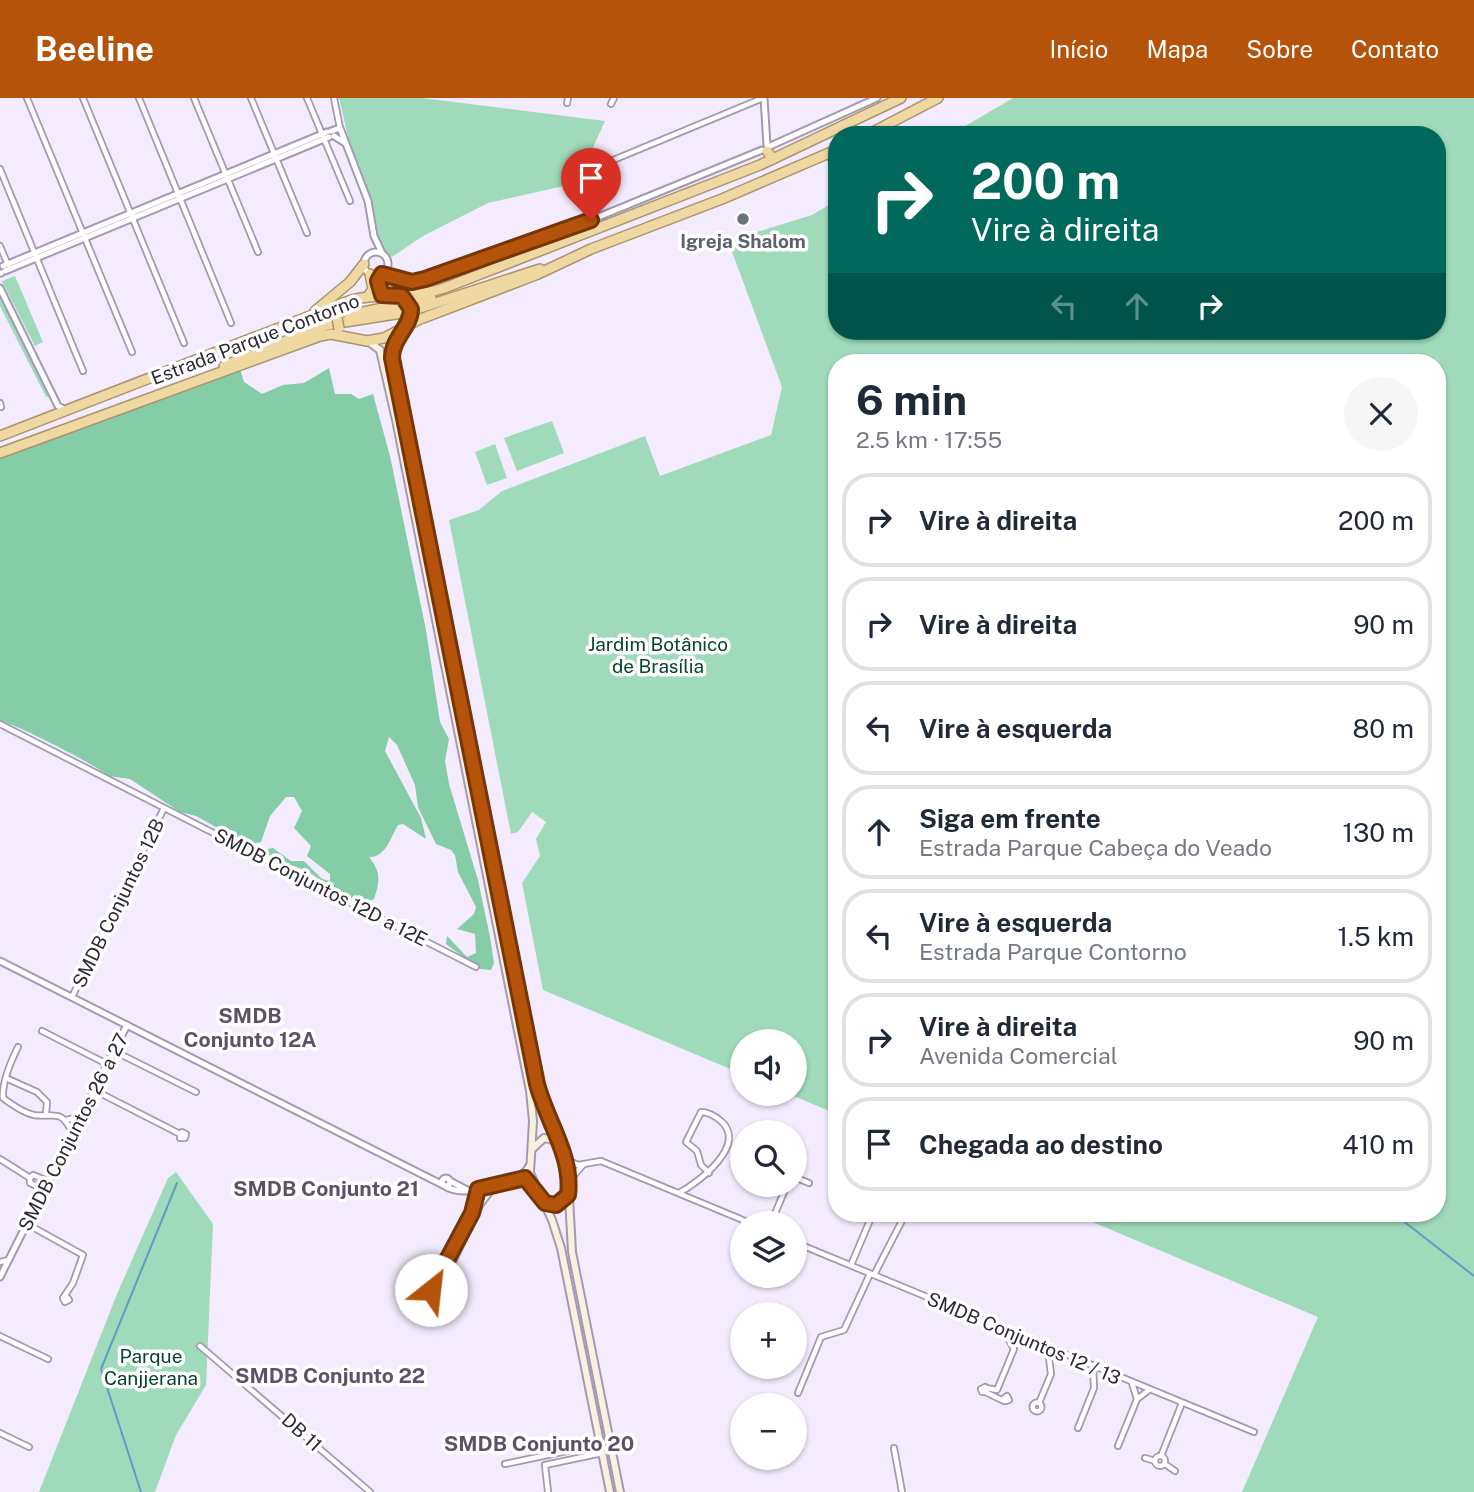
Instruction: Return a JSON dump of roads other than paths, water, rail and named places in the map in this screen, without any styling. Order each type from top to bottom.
[{"type":"highway","name":"Estrada Parque Contorno","points":[[836,126],[901,98]]},
{"type":"highway","points":[[884,126],[933,100]]},
{"type":"highway","name":"Estrada Parque Contorno","points":[[0,436],[61,410],[186,366],[369,295],[435,292],[760,165],[828,130]]},
{"type":"highway","points":[[765,147],[774,159]]},
{"type":"highway","points":[[760,165],[765,147]]},
{"type":"highway","points":[[197,379],[266,347],[336,326],[409,312],[549,267],[828,154]]},
{"type":"highway","points":[[186,366],[315,323],[401,307],[454,291],[529,256]]},
{"type":"highway","points":[[300,321],[350,282],[364,264]]},
{"type":"highway","points":[[367,341],[384,338],[549,267]]},
{"type":"highway","points":[[377,275],[382,295]]},
{"type":"highway","points":[[369,295],[377,275]]},
{"type":"highway","points":[[395,294],[406,299],[411,315],[402,328]]},
{"type":"highway","points":[[336,326],[338,309]]},
{"type":"highway","points":[[336,326],[347,336]]},
{"type":"highway","name":"Estrada Parque Contorno","points":[[0,453],[320,336],[347,336],[367,341]]},
{"type":"main road","points":[[402,328],[394,341],[392,358],[537,1084],[557,1141],[567,1160],[572,1252],[620,1492]]},
{"type":"main road","points":[[367,341],[380,350],[383,359],[530,1091],[533,1148],[531,1164],[534,1185],[545,1203],[561,1248],[610,1492]]},
{"type":"main road","points":[[422,548],[430,546]]},
{"type":"main road","points":[[423,556],[432,554]]},
{"type":"main road","points":[[533,1148],[544,1138],[557,1141]]},
{"type":"main road","points":[[545,1203],[556,1205],[568,1195]]},
{"type":"street","points":[[27,98],[132,352]]},
{"type":"street","points":[[83,98],[184,343]]},
{"type":"street","points":[[139,98],[232,323]]},
{"type":"street","points":[[194,98],[258,252]]},
{"type":"street","points":[[251,98],[307,233]]},
{"type":"street","points":[[307,98],[329,135],[350,201]]},
{"type":"street","points":[[334,98],[340,128],[368,201],[374,236],[388,265],[399,278]]},
{"type":"street","points":[[611,104],[614,98]]},
{"type":"street","points":[[594,168],[764,98],[765,147]]},
{"type":"street","points":[[374,236],[364,264],[377,275],[412,282],[425,279],[539,239],[765,147],[855,116],[877,98]]},
{"type":"street","points":[[0,246],[3,270],[329,135],[340,128]]},
{"type":"street","points":[[329,135],[345,143]]},
{"type":"street","points":[[0,169],[83,371]]},
{"type":"street","points":[[369,254],[382,253]]},
{"type":"street","points":[[377,275],[388,265]]},
{"type":"street","points":[[0,288],[61,410]]},
{"type":"street","name":"SMDB Conjuntos 12D a 12E","points":[[0,724],[476,967]]},
{"type":"street","name":"SMDB Conjuntos 12B","points":[[72,998],[164,808]]},
{"type":"street","points":[[0,961],[428,1177],[475,1190],[517,1178],[526,1173],[531,1164]]},
{"type":"street","name":"SMDB Conjuntos 26 a 27","points":[[1,1269],[8,1261],[127,1025]]},
{"type":"street","points":[[42,1031],[107,1064]]},
{"type":"street","points":[[18,1047],[7,1069],[8,1079],[2,1095],[4,1100],[31,1114],[46,1113],[66,1120],[80,1117]]},
{"type":"street","points":[[114,1051],[196,1092]]},
{"type":"street","points":[[8,1079],[42,1095],[47,1102],[46,1113]]},
{"type":"street","points":[[94,1090],[180,1134]]},
{"type":"street","points":[[678,1194],[709,1172],[726,1149],[729,1134],[719,1119],[701,1112],[686,1142],[697,1151],[701,1165],[709,1172]]},
{"type":"street","points":[[66,1120],[72,1132]]},
{"type":"street","points":[[0,1159],[30,1178],[30,1182],[44,1189]]},
{"type":"street","points":[[567,1160],[584,1164],[601,1161],[730,1215]]},
{"type":"street","points":[[570,1180],[584,1164]]},
{"type":"street","points":[[30,1178],[33,1175],[48,1181]]},
{"type":"street","points":[[517,1178],[525,1178],[534,1185]]},
{"type":"street","points":[[436,1295],[481,1204],[496,1185]]},
{"type":"street","points":[[429,1289],[434,1285],[472,1213],[475,1190]]},
{"type":"street","points":[[851,1265],[869,1222]]},
{"type":"street","points":[[798,1393],[822,1335],[844,1330],[901,1222]]},
{"type":"street","points":[[27,1224],[83,1255],[67,1297]]},
{"type":"street","name":"SMDB Conjuntos 12 / 13","points":[[807,1247],[1254,1432]]},
{"type":"street","points":[[1002,1329],[1014,1349]]},
{"type":"street","points":[[0,1336],[48,1359]]},
{"type":"street","points":[[997,1390],[1014,1349],[1025,1338]]},
{"type":"street","name":"DB 11","points":[[200,1346],[370,1492]]},
{"type":"street","points":[[1039,1403],[1051,1374],[1048,1348]]},
{"type":"street","points":[[1078,1428],[1094,1388],[1093,1367]]},
{"type":"street","points":[[1132,1383],[1137,1399]]},
{"type":"street","points":[[986,1390],[997,1390],[1006,1398],[986,1390]]},
{"type":"street","points":[[1118,1446],[1137,1399],[1149,1390]]},
{"type":"street","points":[[1155,1461],[1161,1456],[1182,1403]]},
{"type":"street","points":[[0,1433],[29,1447]]},
{"type":"street","points":[[505,1464],[600,1444]]},
{"type":"street","points":[[894,1448],[902,1492]]},
{"type":"street","points":[[548,1492],[545,1465],[602,1453]]},
{"type":"street","points":[[1161,1456],[1165,1464],[1175,1471]]},
{"type":"street","points":[[1145,1458],[1155,1461],[1159,1466],[1165,1464]]},
{"type":"waterway","points":[[141,1492],[101,1369],[177,1183]]},
{"type":"waterway","points":[[1405,1222],[1474,1276]]},
{"type":"place","name":"Igreja Shalom","points":[[743,219]]},
{"type":"district","name":"SMDB Conjunto 12A","points":[[250,1027]]},
{"type":"district","name":"SMDB Conjunto 21","points":[[326,1188]]},
{"type":"district","name":"SMDB Conjunto 22","points":[[330,1375]]},
{"type":"district","name":"SMDB Conjunto 20","points":[[539,1443]]},
{"type":"park label","name":"Jardim Botânico de Brasília","points":[[658,655]]},
{"type":"park label","name":"Parque Canjjerana","points":[[151,1367]]}]
